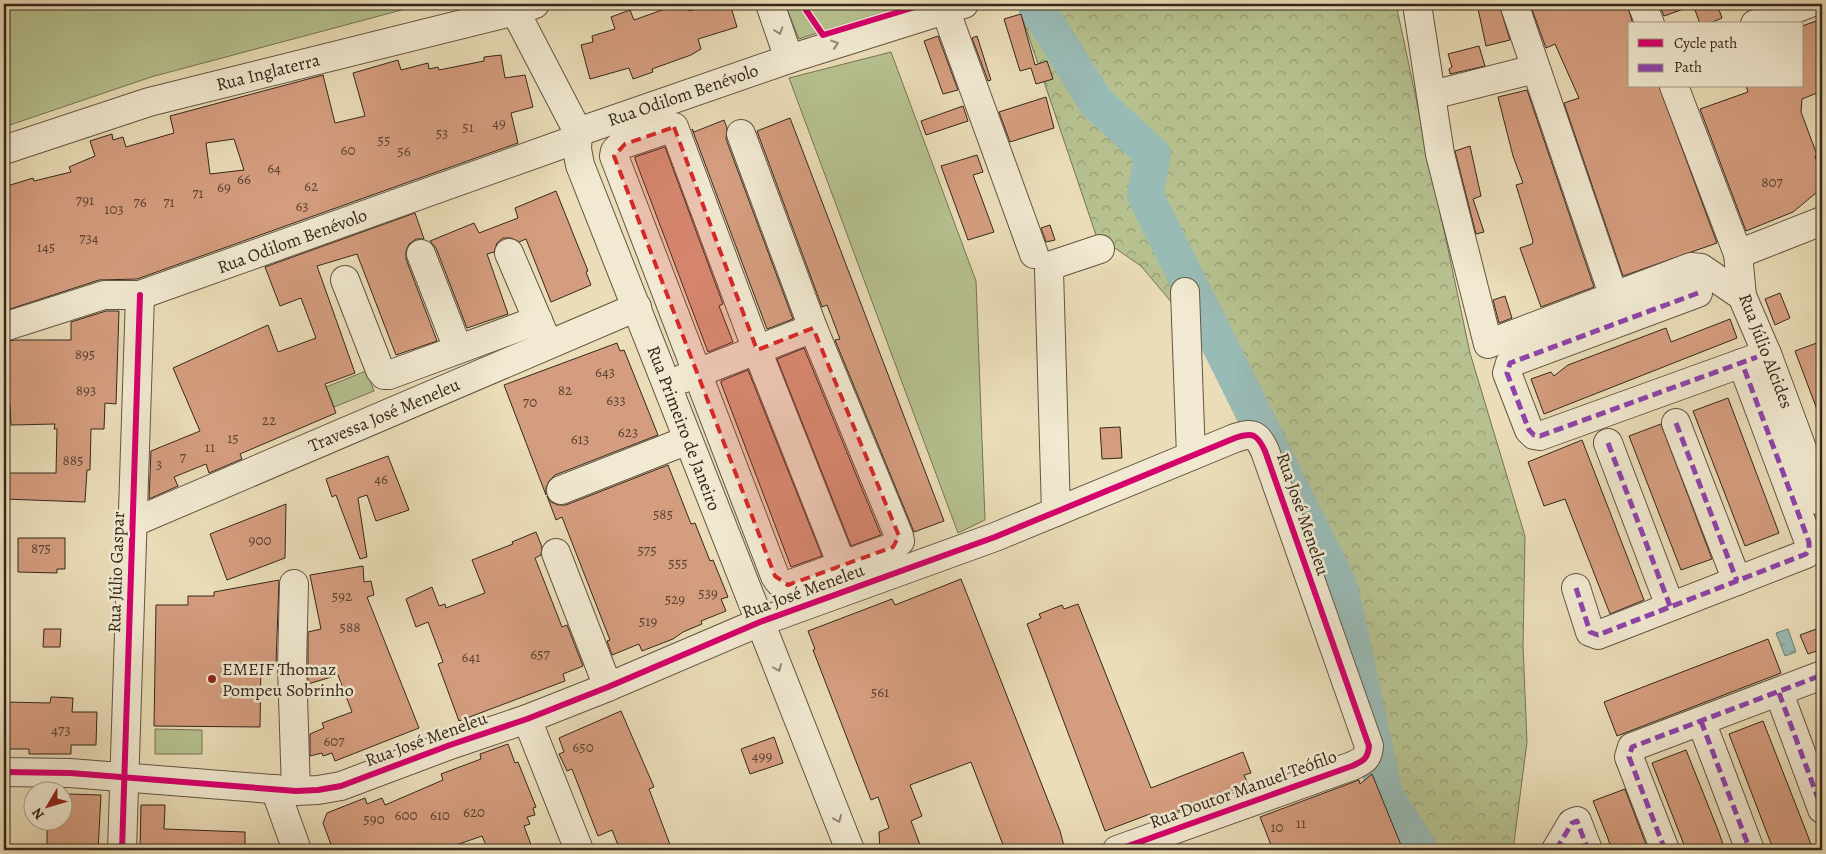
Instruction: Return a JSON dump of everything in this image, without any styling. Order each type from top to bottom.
[{"type":"street","points":[[770,4],[789,59]]},
{"type":"street","points":[[1417,4],[1440,154],[1488,344],[1681,270],[1695,267],[1701,268],[1742,296]]},
{"type":"street","points":[[1514,4],[1614,297]]},
{"type":"street","points":[[1642,4],[1649,22]]},
{"type":"street","points":[[1760,22],[1808,4]]},
{"type":"street","name":"Rua Primeiro de Janeiro","points":[[525,7],[577,136],[580,164],[850,850]]},
{"type":"street","name":"Rua Inglaterra","points":[[4,150],[149,102],[525,7]]},
{"type":"street","points":[[954,7],[1034,254]]},
{"type":"street","name":"Rua Odilom Benévolo","points":[[4,327],[104,295],[140,295],[789,59],[954,7]]},
{"type":"street","points":[[1432,95],[1535,69]]},
{"type":"street","name":"Rua Júlio Alcides","points":[[1675,88],[1738,254],[1742,296],[1767,354],[1822,502]]},
{"type":"street","points":[[741,134],[813,328],[900,541],[893,547],[842,566],[788,585],[779,582],[775,576],[614,156],[621,145],[674,127],[757,350],[842,566]]},
{"type":"street","points":[[1738,254],[1822,221]]},
{"type":"street","points":[[1056,512],[1049,270],[1052,264],[1100,249]]},
{"type":"street","points":[[509,253],[549,345]]},
{"type":"street","points":[[421,254],[458,349]]},
{"type":"street","points":[[345,280],[380,370],[384,375],[538,320]]},
{"type":"street","points":[[1185,292],[1191,456]]},
{"type":"street","points":[[1698,293],[1510,363],[1507,373],[1528,430],[1534,435],[1540,436],[1767,354]]},
{"type":"street","name":"Rua Júlio Gaspar","points":[[122,850],[126,776],[140,295]]},
{"type":"street","name":"Travessa José Meneleu","points":[[132,523],[637,307]]},
{"type":"street","points":[[667,385],[813,328]]},
{"type":"street","points":[[1576,588],[1590,632],[1598,635],[1806,554],[1809,548],[1742,363]]},
{"type":"street","points":[[1676,424],[1737,581]]},
{"type":"street","name":"Rua José Meneleu","points":[[4,772],[70,772],[285,790],[341,786],[450,744],[527,719],[608,688],[760,622],[995,537],[1247,434],[1253,435],[1260,440],[1369,746],[1368,756],[1362,762],[1352,766]]},
{"type":"street","points":[[561,490],[688,440]]},
{"type":"street","points":[[1608,443],[1670,606]]},
{"type":"street","points":[[556,553],[608,688]]},
{"type":"street","points":[[294,584],[292,666],[285,790],[297,850]]},
{"type":"street","points":[[1666,850],[1628,754],[1632,747],[1779,693],[1822,675]]},
{"type":"street","points":[[1779,693],[1822,809]]},
{"type":"street","points":[[527,719],[579,850]]},
{"type":"street","points":[[1701,721],[1750,850]]},
{"type":"street","name":"Rua Doutor Manuel Teófilo","points":[[1117,850],[1352,766]]},
{"type":"street","points":[[1556,850],[1572,823],[1577,821],[1588,850]]},
{"type":"highlighted area","points":[[674,127],[757,350],[813,328],[899,536],[893,547],[788,585],[775,576],[614,156],[625,144]]},
{"type":"green space","points":[[4,4],[424,4],[151,77],[4,127]]},
{"type":"green space","points":[[785,4],[801,4],[820,32],[799,39]]},
{"type":"green space","points":[[804,4],[884,4],[897,8],[822,31]]},
{"type":"green space","points":[[1396,4],[1470,353],[1525,536],[1523,646],[1527,742],[1513,850],[1402,850],[1371,770],[1293,545],[1210,348],[1141,266],[1096,235],[1018,5]]},
{"type":"green space","points":[[891,52],[976,281],[985,520],[958,533],[789,78]]},
{"type":"green space","points":[[366,371],[374,391],[334,407],[326,387]]},
{"type":"green space","points":[[155,729],[202,730],[202,754],[155,754]]},
{"type":"water","points":[[1788,629],[1796,652],[1785,656],[1776,633]]},
{"type":"building","points":[[679,4],[687,4],[689,11],[714,4],[730,4],[737,27],[698,39],[701,49],[691,55],[652,69],[653,72],[633,79],[629,68],[590,79],[581,45],[593,42],[592,36],[615,29],[611,17],[630,10],[634,20]]},
{"type":"building","points":[[1477,4],[1499,4],[1510,40],[1486,46]]},
{"type":"building","points":[[1530,4],[1627,4],[1632,22],[1628,22],[1628,88],[1660,88],[1717,243],[1623,276],[1564,103],[1579,98],[1555,44],[1546,48]]},
{"type":"building","points":[[1659,4],[1692,4],[1692,6],[1664,16]]},
{"type":"building","points":[[1693,4],[1717,4],[1722,18],[1713,22],[1699,22]]},
{"type":"building","points":[[1021,14],[1035,65],[1047,61],[1053,79],[1036,84],[1031,68],[1020,71],[1004,19]]},
{"type":"building","points":[[1822,19],[1822,91],[1802,99],[1801,112],[1817,155],[1815,156],[1822,177],[1822,188],[1793,212],[1746,231],[1700,109],[1748,92],[1747,88],[1804,88],[1804,25]]},
{"type":"building","points":[[938,36],[958,90],[943,94],[924,41]]},
{"type":"building","points":[[977,36],[991,80],[988,81],[972,38]]},
{"type":"building","points":[[1479,46],[1485,66],[1450,74],[1449,69],[1452,67],[1448,54]]},
{"type":"building","points":[[501,55],[505,78],[525,75],[533,107],[511,113],[518,143],[137,279],[99,280],[4,311],[4,187],[33,178],[34,181],[71,172],[69,167],[95,156],[90,141],[112,134],[113,140],[123,137],[126,147],[174,133],[170,116],[323,75],[335,123],[365,116],[353,73],[398,60],[401,70],[428,63],[429,69],[438,67],[439,70],[484,61],[484,57]],"holes":[[[234,139],[244,170],[210,174],[206,143]]]},
{"type":"building","points":[[1527,90],[1594,287],[1541,307],[1520,248],[1532,244],[1533,241],[1516,185],[1523,183],[1513,156],[1498,97]]},
{"type":"building","points":[[1046,97],[1054,128],[1010,142],[999,112]]},
{"type":"building","points":[[963,106],[968,121],[926,135],[921,121]]},
{"type":"building","points":[[790,118],[944,521],[914,532],[835,340],[840,339],[827,305],[822,307],[757,131]]},
{"type":"building","points":[[724,120],[727,128],[726,139],[793,319],[767,329],[692,129],[694,132]]},
{"type":"building","points":[[1470,146],[1481,196],[1473,199],[1484,232],[1476,234],[1455,151]]},
{"type":"building","points":[[665,147],[723,304],[719,306],[733,342],[708,352],[635,159],[635,157]]},
{"type":"building","points":[[977,155],[983,172],[973,175],[994,232],[968,240],[941,166]]},
{"type":"building","points":[[556,191],[588,271],[586,272],[591,285],[551,302],[526,239],[519,242],[511,238],[503,238],[497,243],[494,252],[487,254],[508,314],[467,328],[436,248],[430,241],[474,223],[479,233],[518,218],[515,208]]},
{"type":"building","points":[[415,213],[424,239],[416,239],[409,244],[406,251],[406,259],[437,341],[396,355],[357,254],[317,266],[355,373],[325,384],[336,413],[240,454],[242,459],[209,473],[206,464],[174,477],[178,486],[149,499],[151,451],[200,431],[173,368],[268,325],[278,352],[316,338],[301,298],[280,306],[265,267]]},
{"type":"building","points":[[1050,225],[1055,240],[1046,242],[1041,228]]},
{"type":"building","points":[[1780,293],[1790,318],[1775,325],[1765,299]]},
{"type":"building","points":[[1505,296],[1512,318],[1499,323],[1493,300]]},
{"type":"building","points":[[106,311],[119,311],[116,404],[105,403],[104,429],[91,429],[90,470],[87,470],[85,502],[4,499],[4,473],[56,473],[57,429],[54,429],[55,424],[11,425],[10,405],[4,405],[4,342],[15,340],[71,340],[71,322]]},
{"type":"building","points":[[1730,319],[1737,338],[1544,414],[1531,379],[1551,372],[1554,376],[1568,365],[1666,328],[1671,342]]},
{"type":"building","points":[[1822,341],[1822,419],[1821,420],[1795,351]]},
{"type":"building","points":[[617,343],[620,351],[624,350],[658,435],[555,475],[549,481],[546,495],[504,385]]},
{"type":"building","points":[[804,348],[881,535],[851,546],[777,359]]},
{"type":"building","points":[[748,370],[822,556],[791,567],[721,383],[721,381]]},
{"type":"building","points":[[1728,398],[1779,533],[1745,546],[1693,411]]},
{"type":"building","points":[[1661,424],[1712,559],[1681,570],[1629,436]]},
{"type":"building","points":[[1120,427],[1122,458],[1102,459],[1100,428]]},
{"type":"building","points":[[1582,440],[1644,600],[1610,614],[1565,499],[1544,506],[1528,462]]},
{"type":"building","points":[[388,456],[409,510],[376,521],[367,495],[358,498],[367,557],[360,559],[336,495],[332,497],[326,479]]},
{"type":"building","points":[[668,465],[691,524],[695,523],[710,561],[713,560],[728,597],[721,599],[726,611],[701,621],[702,624],[683,632],[673,639],[642,651],[639,644],[612,655],[607,641],[610,640],[562,517],[556,520],[547,496],[551,502],[558,505],[566,505]]},
{"type":"building","points":[[286,504],[285,558],[227,580],[210,534]]},
{"type":"building","points":[[536,532],[542,547],[541,555],[535,558],[562,627],[567,625],[583,666],[563,674],[565,681],[459,721],[438,664],[443,662],[428,622],[416,627],[406,599],[432,587],[439,606],[445,604],[446,608],[485,593],[472,560],[513,544],[512,542]]},
{"type":"building","points":[[18,538],[65,538],[65,569],[57,569],[57,573],[18,572]]},
{"type":"building","points":[[363,566],[364,582],[371,581],[374,595],[367,597],[419,728],[335,761],[332,753],[323,756],[322,753],[310,756],[310,734],[324,728],[322,723],[352,712],[338,675],[308,684],[308,632],[321,629],[310,575]]},
{"type":"building","points":[[961,579],[1060,831],[1064,846],[1053,850],[1005,850],[971,762],[910,785],[922,816],[911,821],[922,850],[880,850],[879,832],[889,828],[878,797],[871,800],[813,650],[815,649],[808,631],[892,599],[895,605]]},
{"type":"building","name":"EMEIF Thomaz Pompeu Sobrinho","points":[[279,580],[276,664],[261,664],[260,727],[154,726],[156,605],[188,605],[188,596],[214,596],[214,592]]},
{"type":"building","points":[[1078,604],[1151,788],[1243,752],[1251,773],[1244,775],[1248,784],[1152,821],[1150,814],[1105,831],[1027,624],[1041,618],[1039,614],[1062,605],[1064,609]]},
{"type":"building","points":[[1822,627],[1822,649],[1808,654],[1800,635]]},
{"type":"building","points":[[44,629],[61,629],[60,647],[43,647]]},
{"type":"building","points":[[1768,639],[1781,673],[1617,736],[1604,702]]},
{"type":"building","points":[[51,697],[73,698],[72,712],[97,712],[96,745],[71,745],[71,754],[29,754],[29,749],[4,749],[4,702],[50,703]]},
{"type":"building","points":[[621,711],[654,787],[649,789],[672,850],[620,850],[612,830],[598,836],[572,769],[567,771],[559,754],[564,752],[559,738]]},
{"type":"building","points":[[1763,721],[1813,850],[1774,850],[1770,841],[1729,734]]},
{"type":"building","points":[[774,737],[783,763],[750,774],[741,749]]},
{"type":"building","points":[[508,744],[515,763],[518,762],[536,807],[533,808],[535,815],[527,817],[530,824],[524,826],[533,850],[488,850],[482,836],[442,850],[333,850],[323,823],[327,813],[365,798],[367,804],[382,798],[385,805],[443,780],[441,774],[481,759],[480,754]]},
{"type":"building","points":[[1686,750],[1725,850],[1686,850],[1652,763]]},
{"type":"building","points":[[1372,774],[1403,850],[1273,850],[1260,817],[1359,780],[1360,784]]},
{"type":"building","points":[[1625,789],[1648,850],[1612,850],[1593,801]]},
{"type":"building","points":[[72,794],[101,795],[98,850],[47,850],[47,832],[72,832]]},
{"type":"building","points":[[141,805],[165,805],[164,829],[245,832],[245,850],[140,850]]},
{"type":"waterway","points":[[1035,4],[1096,102],[1153,155],[1145,195],[1340,587],[1385,795],[1420,850]]},
{"type":"marked path","points":[[1698,293],[1510,363],[1507,373],[1529,430],[1534,435],[1540,436],[1757,357]]},
{"type":"marked path","points":[[1576,588],[1590,632],[1598,635],[1806,554],[1809,542],[1742,363]]},
{"type":"marked path","points":[[1676,423],[1737,581]]},
{"type":"marked path","points":[[1608,443],[1670,606]]},
{"type":"marked path","points":[[1665,850],[1629,757],[1632,747],[1822,675]]},
{"type":"marked path","points":[[1779,693],[1822,809]]},
{"type":"marked path","points":[[1701,721],[1750,850]]},
{"type":"marked path","points":[[1556,850],[1572,823],[1577,821],[1588,850]]},
{"type":"cycle path","points":[[802,4],[823,35],[925,4]]},
{"type":"cycle path","points":[[122,850],[140,295]]},
{"type":"cycle path","points":[[4,772],[70,773],[296,791],[341,786],[450,745],[527,719],[608,687],[760,622],[995,537],[1235,438],[1246,435],[1254,436],[1265,451],[1369,746],[1367,754],[1362,761],[1352,766],[1117,850]]},
{"type":"place","name":"EMEIF Thomaz Pompeu Sobrinho","points":[[212,679]]}]
